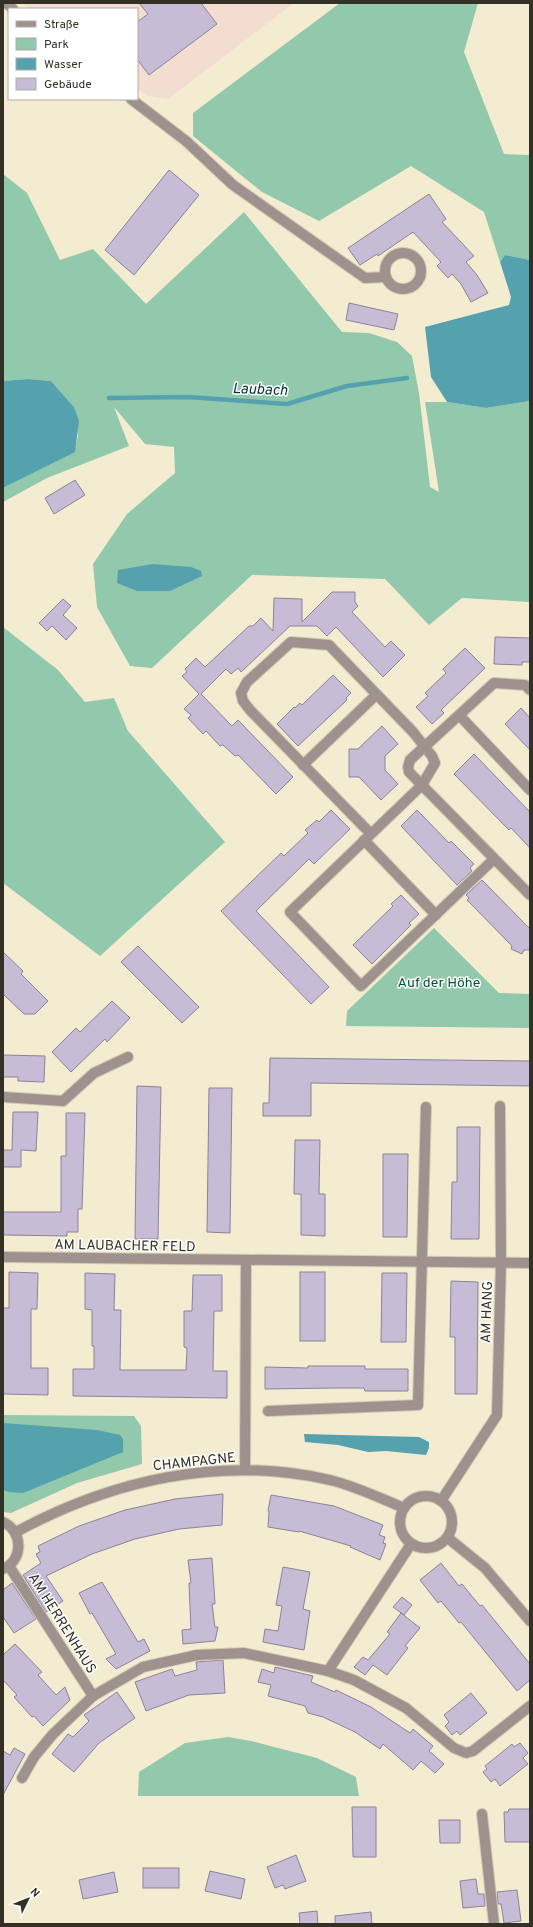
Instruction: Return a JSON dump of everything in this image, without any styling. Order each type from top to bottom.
[{"type":"street","points":[[132,100],[186,141],[233,185],[293,228],[365,278],[386,277]]},
{"type":"street","points":[[436,915],[367,837],[303,765],[243,701],[241,693],[247,682],[291,642],[329,645],[425,746],[435,763],[422,785],[367,837],[290,912],[361,986],[436,915],[494,859]]},
{"type":"street","points":[[530,690],[525,685],[494,683],[460,716],[410,760],[408,767],[409,772],[530,895]]},
{"type":"street","points":[[303,765],[376,695]]},
{"type":"street","points":[[460,716],[530,790]]},
{"type":"street","points":[[3,1096],[63,1101],[94,1073],[128,1057]]},
{"type":"street","name":"AM HANG","points":[[441,1501],[497,1415],[501,1262],[500,1106]]},
{"type":"street","points":[[268,1412],[418,1405],[420,1262],[426,1107]]},
{"type":"street","name":"AM LAUBACHER FELD","points":[[3,1257],[530,1262]]},
{"type":"street","points":[[245,1470],[246,1260]]},
{"type":"street","name":"CHAMPAGNE","points":[[16,1532],[63,1508],[126,1486],[150,1479],[220,1470],[245,1470],[294,1474],[331,1480],[404,1508]]},
{"type":"street","points":[[420,1496],[432,1497],[441,1501],[450,1512],[452,1522],[452,1530],[448,1538],[437,1547],[420,1548],[411,1544],[405,1538],[400,1524],[400,1516],[404,1508],[410,1501],[420,1496]]},
{"type":"street","points":[[3,1522],[10,1525],[16,1532],[19,1542],[18,1555],[6,1568]]},
{"type":"street","points":[[448,1538],[485,1568],[530,1621]]},
{"type":"street","points":[[328,1671],[411,1544]]},
{"type":"street","name":"AM HERRENHAUS","points":[[6,1568],[93,1696]]},
{"type":"street","name":"AM HERRENHAUS","points":[[22,1778],[34,1757],[53,1734],[93,1696],[142,1667],[197,1655],[244,1654],[328,1671],[354,1680],[406,1708],[454,1748],[466,1753],[473,1750],[530,1706]]},
{"type":"street","points":[[482,1814],[494,1924]]},
{"type":"shaded area","points":[[21,3],[294,3],[168,99],[147,96],[138,89],[138,8],[28,8]]},
{"type":"green space","points":[[340,3],[478,3],[464,52],[504,154],[530,155],[530,260],[505,255],[500,262],[484,212],[411,166],[319,221],[262,192],[193,136],[193,113]]},
{"type":"green space","points":[[3,174],[27,193],[60,260],[93,249],[146,304],[244,212],[342,332],[369,333],[397,342],[412,356],[419,393],[430,487],[439,492],[425,402],[447,402],[486,408],[530,401],[530,602],[462,598],[429,625],[385,579],[252,575],[152,668],[130,666],[97,607],[93,564],[127,514],[175,473],[174,447],[145,444],[114,407],[129,446],[47,478],[3,502],[3,488],[74,452],[78,436],[74,407],[51,381],[28,379],[3,381]]},
{"type":"green space","points":[[3,627],[58,670],[85,702],[114,698],[128,731],[225,842],[100,956],[3,883]]},
{"type":"green space","name":"Auf der Höhe","points":[[434,928],[499,993],[530,994],[530,1028],[346,1026],[347,1011]]},
{"type":"green space","points":[[3,1415],[134,1416],[141,1426],[142,1464],[77,1483],[11,1513],[3,1512]]},
{"type":"green space","points":[[228,1737],[251,1741],[317,1758],[356,1777],[359,1796],[138,1796],[139,1772],[185,1743]]},
{"type":"water","points":[[505,255],[530,260],[530,401],[486,408],[447,402],[431,377],[425,327],[509,305],[511,297],[500,262]]},
{"type":"water","points":[[28,379],[51,381],[74,407],[79,421],[75,452],[3,488],[3,381]]},
{"type":"water","points":[[153,564],[191,567],[201,571],[202,576],[170,591],[137,591],[117,583],[118,570]]},
{"type":"water","points":[[3,1423],[97,1430],[120,1435],[123,1439],[123,1452],[23,1493],[9,1492],[3,1490]]},
{"type":"water","points":[[304,1434],[419,1437],[429,1442],[429,1448],[426,1455],[386,1451],[368,1452],[338,1445],[305,1442]]},
{"type":"building","points":[[139,3],[201,3],[217,24],[149,75],[138,60],[138,21],[148,14]]},
{"type":"building","points":[[169,170],[199,195],[134,275],[105,250]]},
{"type":"building","points":[[429,194],[446,219],[442,222],[474,256],[466,262],[477,275],[488,293],[471,302],[461,284],[452,274],[448,278],[437,266],[441,262],[413,232],[378,256],[377,254],[360,265],[348,248]]},
{"type":"building","points":[[349,303],[398,314],[394,330],[346,320]]},
{"type":"building","points":[[75,480],[85,495],[54,514],[45,498]]},
{"type":"building","points":[[332,592],[355,592],[355,602],[358,606],[352,612],[385,647],[391,641],[405,655],[383,677],[336,627],[327,636],[317,626],[290,626],[241,672],[238,668],[231,674],[226,669],[201,694],[232,726],[238,720],[293,777],[276,794],[238,755],[235,756],[223,745],[220,746],[206,731],[203,734],[188,718],[191,715],[184,709],[199,694],[182,676],[187,672],[185,669],[196,658],[205,667],[249,626],[253,626],[261,618],[273,631],[274,598],[302,599],[302,622]]},
{"type":"building","points":[[63,599],[71,606],[63,615],[77,628],[66,640],[52,626],[47,631],[39,623]]},
{"type":"building","points":[[495,637],[530,638],[530,662],[522,662],[522,665],[494,664]]},
{"type":"building","points":[[465,648],[485,668],[441,710],[444,713],[432,724],[416,707],[428,696],[425,693],[446,673],[443,669]]},
{"type":"building","points":[[333,675],[351,693],[346,698],[347,700],[298,746],[277,724],[294,707],[295,708],[300,703],[302,705]]},
{"type":"building","points":[[521,708],[530,718],[530,750],[505,724]]},
{"type":"building","points":[[382,726],[398,744],[385,756],[385,770],[398,784],[381,800],[359,777],[349,777],[349,749],[358,749]]},
{"type":"building","points":[[474,754],[530,812],[530,848],[511,828],[509,830],[454,774]]},
{"type":"building","points":[[331,810],[350,829],[314,864],[309,859],[256,911],[329,987],[311,1004],[221,911],[281,853],[284,856],[308,833],[305,830],[317,820],[319,822]]},
{"type":"building","points":[[417,810],[449,843],[451,841],[474,864],[470,868],[472,871],[457,885],[401,826]]},
{"type":"building","points":[[482,880],[530,929],[530,950],[524,950],[522,954],[511,949],[512,946],[467,900],[469,898],[466,895]]},
{"type":"building","points":[[401,895],[419,914],[409,923],[411,925],[372,964],[353,945],[393,906],[391,904]]},
{"type":"building","points":[[138,946],[199,1007],[182,1023],[121,962]]},
{"type":"building","points":[[3,952],[23,971],[21,974],[48,1001],[35,1014],[24,1014],[3,994]]},
{"type":"building","points":[[112,1001],[130,1018],[107,1042],[105,1039],[71,1072],[52,1052],[76,1028],[80,1032]]},
{"type":"building","points":[[3,1055],[45,1056],[44,1082],[18,1081],[18,1077],[3,1077]]},
{"type":"building","points":[[270,1058],[530,1061],[530,1086],[311,1083],[311,1116],[263,1116],[263,1103],[269,1103]]},
{"type":"building","points":[[137,1086],[161,1087],[158,1239],[135,1239]]},
{"type":"building","points":[[209,1088],[232,1088],[230,1233],[207,1232]]},
{"type":"building","points":[[13,1112],[38,1112],[36,1151],[21,1150],[21,1167],[3,1167],[3,1150],[12,1150]]},
{"type":"building","points":[[66,1113],[85,1113],[82,1209],[78,1209],[78,1232],[67,1232],[67,1236],[3,1235],[3,1212],[61,1212],[61,1156],[66,1156]]},
{"type":"building","points":[[457,1127],[480,1127],[479,1239],[451,1239],[452,1182],[457,1182]]},
{"type":"building","points":[[295,1140],[320,1140],[319,1194],[325,1194],[325,1236],[301,1235],[301,1194],[294,1194]]},
{"type":"building","points":[[383,1154],[408,1154],[407,1237],[383,1237]]},
{"type":"building","points":[[9,1272],[38,1273],[37,1309],[31,1309],[31,1368],[48,1368],[48,1395],[3,1394],[3,1308],[9,1308]]},
{"type":"building","points":[[300,1272],[325,1272],[325,1341],[300,1341]]},
{"type":"building","points":[[85,1273],[115,1274],[114,1310],[121,1310],[120,1370],[186,1370],[187,1348],[184,1347],[184,1311],[192,1311],[193,1275],[222,1275],[222,1311],[214,1311],[213,1371],[227,1371],[227,1398],[73,1396],[73,1369],[94,1369],[94,1346],[92,1346],[92,1310],[85,1309]]},
{"type":"building","points":[[382,1273],[407,1273],[406,1342],[381,1342]]},
{"type":"building","points":[[451,1281],[478,1282],[477,1394],[455,1394],[455,1337],[450,1337]]},
{"type":"building","points":[[308,1366],[365,1366],[365,1369],[408,1369],[408,1391],[365,1391],[364,1388],[265,1389],[265,1367],[308,1368]]},
{"type":"building","points":[[223,1494],[222,1525],[179,1529],[135,1539],[92,1554],[46,1576],[63,1601],[46,1612],[23,1575],[41,1563],[36,1554],[40,1552],[38,1546],[79,1526],[125,1510],[175,1499]]},
{"type":"building","points":[[271,1495],[334,1506],[383,1525],[379,1535],[385,1537],[383,1543],[386,1544],[380,1560],[350,1547],[351,1546],[299,1531],[268,1527],[268,1511]]},
{"type":"building","points":[[212,1558],[215,1604],[212,1604],[215,1627],[218,1627],[215,1641],[183,1644],[182,1630],[191,1629],[189,1583],[191,1583],[188,1560]]},
{"type":"building","points":[[441,1563],[459,1586],[462,1584],[480,1606],[482,1605],[530,1664],[530,1680],[517,1691],[461,1622],[459,1623],[441,1601],[438,1603],[420,1580]]},
{"type":"building","points":[[283,1567],[310,1572],[303,1609],[310,1611],[304,1650],[263,1642],[265,1629],[278,1631],[282,1606],[276,1605]]},
{"type":"building","points":[[102,1582],[138,1642],[144,1639],[150,1651],[116,1669],[106,1659],[116,1654],[92,1613],[90,1614],[79,1593]]},
{"type":"building","points":[[12,1583],[36,1619],[14,1633],[3,1617],[3,1590]]},
{"type":"building","points":[[402,1597],[412,1605],[404,1615],[393,1607]]},
{"type":"building","points":[[401,1613],[420,1628],[405,1646],[408,1648],[387,1675],[373,1665],[365,1675],[354,1667],[363,1657],[368,1660],[390,1634],[387,1632]]},
{"type":"building","points":[[15,1644],[42,1672],[38,1675],[56,1695],[65,1687],[70,1700],[43,1726],[34,1716],[32,1717],[14,1697],[17,1695],[3,1680],[3,1655]]},
{"type":"building","points":[[223,1660],[225,1693],[189,1695],[146,1711],[135,1682],[172,1669],[175,1676],[197,1670],[196,1662]]},
{"type":"building","points":[[275,1667],[313,1676],[311,1682],[335,1692],[336,1690],[371,1707],[410,1733],[413,1729],[433,1746],[429,1751],[444,1764],[435,1773],[421,1761],[413,1770],[383,1744],[380,1749],[355,1732],[323,1717],[308,1713],[305,1706],[268,1696],[271,1685],[258,1682],[262,1669],[274,1673]]},
{"type":"building","points":[[117,1692],[135,1718],[99,1743],[74,1772],[52,1754],[68,1734],[73,1737],[89,1721],[84,1715]]},
{"type":"building","points":[[471,1693],[487,1713],[460,1735],[457,1731],[452,1735],[445,1726],[449,1722],[444,1715]]},
{"type":"building","points":[[520,1743],[528,1753],[523,1758],[528,1764],[500,1786],[495,1779],[491,1782],[483,1772],[487,1769],[485,1766],[512,1744],[514,1747]]},
{"type":"building","points":[[14,1748],[25,1754],[3,1795],[3,1751],[10,1755]]},
{"type":"building","points":[[352,1807],[376,1807],[376,1857],[353,1857]]},
{"type":"building","points":[[509,1809],[530,1809],[530,1842],[505,1842],[504,1812],[508,1812]]},
{"type":"building","points":[[439,1820],[460,1820],[460,1843],[440,1843]]},
{"type":"building","points":[[296,1855],[306,1881],[285,1889],[283,1885],[275,1888],[267,1867]]},
{"type":"building","points":[[143,1868],[179,1868],[179,1888],[143,1888]]},
{"type":"building","points":[[210,1871],[245,1879],[241,1899],[205,1891]]},
{"type":"building","points":[[114,1872],[118,1892],[83,1899],[79,1880]]},
{"type":"building","points":[[476,1879],[478,1894],[484,1894],[485,1906],[463,1908],[460,1881]]},
{"type":"building","points":[[517,1890],[521,1921],[504,1923],[501,1904],[498,1904],[497,1892]]},
{"type":"building","points":[[317,1911],[318,1924],[300,1924],[299,1913]]},
{"type":"building","points":[[371,1912],[372,1924],[335,1924],[335,1916]]},
{"type":"waterway","name":"Laubach","points":[[109,398],[188,397],[287,404],[347,386],[407,378]]}]
